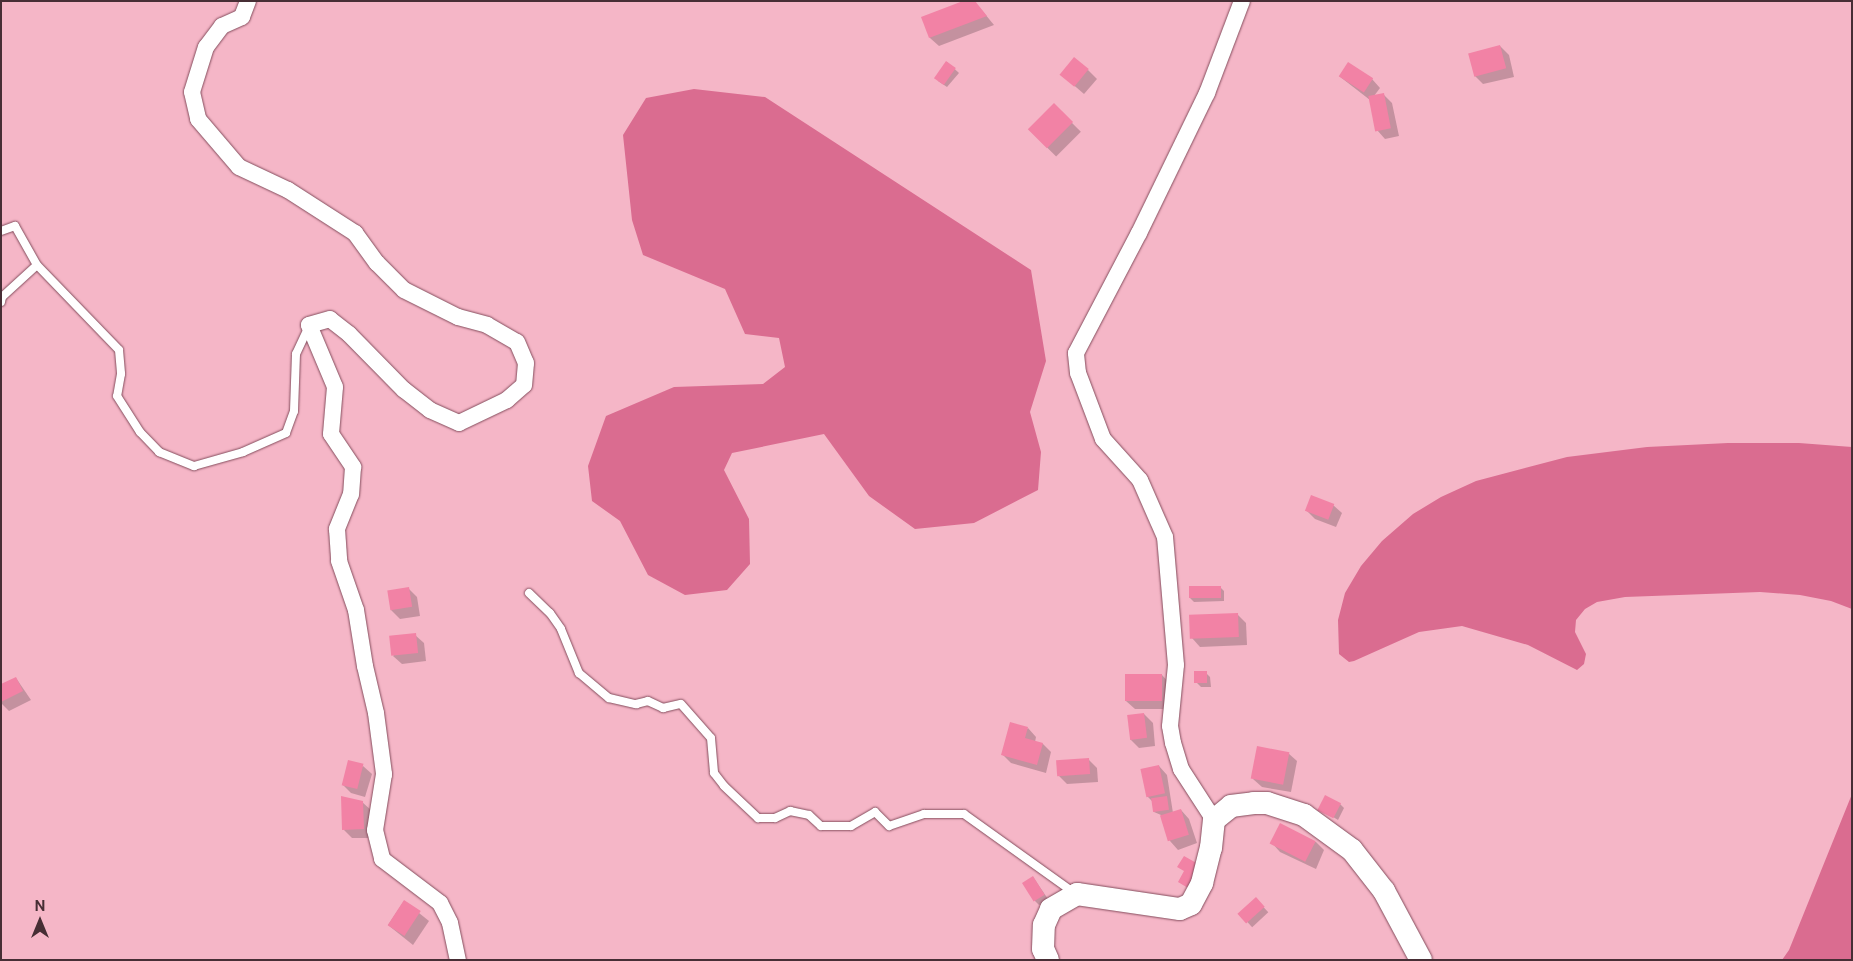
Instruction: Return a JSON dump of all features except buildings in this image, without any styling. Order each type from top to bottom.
[{"type":"main road","points":[[1048,960],[1043,949],[1044,925],[1052,909],[1077,894],[1180,909],[1191,904],[1202,883],[1211,848],[1214,820],[1231,806],[1267,803],[1304,815],[1352,850],[1372,874],[1421,960]]},
{"type":"street","points":[[248,1],[242,17],[222,26],[206,47],[192,92],[198,119],[239,167],[288,190],[355,233],[377,263],[404,290],[458,317],[488,325],[517,342],[526,363],[524,384],[507,400],[459,423],[430,410],[404,390],[349,334],[330,319],[309,326],[335,387],[331,434],[353,466],[351,494],[337,529],[339,561],[356,610],[365,666],[376,713],[384,774],[376,830],[382,859],[440,903],[450,923],[458,960]]},
{"type":"street","points":[[1214,820],[1181,769],[1170,726],[1176,665],[1165,537],[1140,480],[1103,440],[1078,373],[1076,353],[1139,233],[1207,93],[1242,1]]},
{"type":"lane","points":[[1,231],[15,226],[37,265],[119,350],[121,374],[117,396],[140,432],[159,452],[194,466],[243,452],[286,433],[294,411],[296,354],[309,326]]},
{"type":"lane","points":[[1,302],[2,297],[37,265]]},
{"type":"lane","points":[[529,594],[550,613],[561,629],[579,673],[609,698],[636,704],[648,701],[663,708],[681,704],[710,738],[714,773],[724,786],[758,818],[775,818],[790,811],[809,815],[821,826],[851,826],[874,812],[889,826],[924,814],[964,814],[1077,894]]},
{"type":"shaded area","points":[[694,89],[765,97],[1031,270],[1046,361],[1030,412],[1041,452],[1038,490],[974,523],[915,529],[869,496],[824,434],[732,453],[724,470],[749,519],[750,564],[727,590],[685,595],[648,575],[620,521],[592,501],[588,466],[606,416],[674,387],[763,384],[785,367],[779,338],[745,334],[725,289],[643,255],[632,220],[623,135],[646,98]]},
{"type":"shaded area","points":[[1728,443],[1799,443],[1852,447],[1852,609],[1831,601],[1800,595],[1760,592],[1625,597],[1597,602],[1585,609],[1576,620],[1575,632],[1586,654],[1584,664],[1577,670],[1528,645],[1462,626],[1419,632],[1354,661],[1349,662],[1339,654],[1338,620],[1345,593],[1361,566],[1382,541],[1413,514],[1441,497],[1476,481],[1567,457],[1647,447]]},
{"type":"shaded area","points":[[1852,794],[1852,960],[1782,960],[1789,950]]}]
